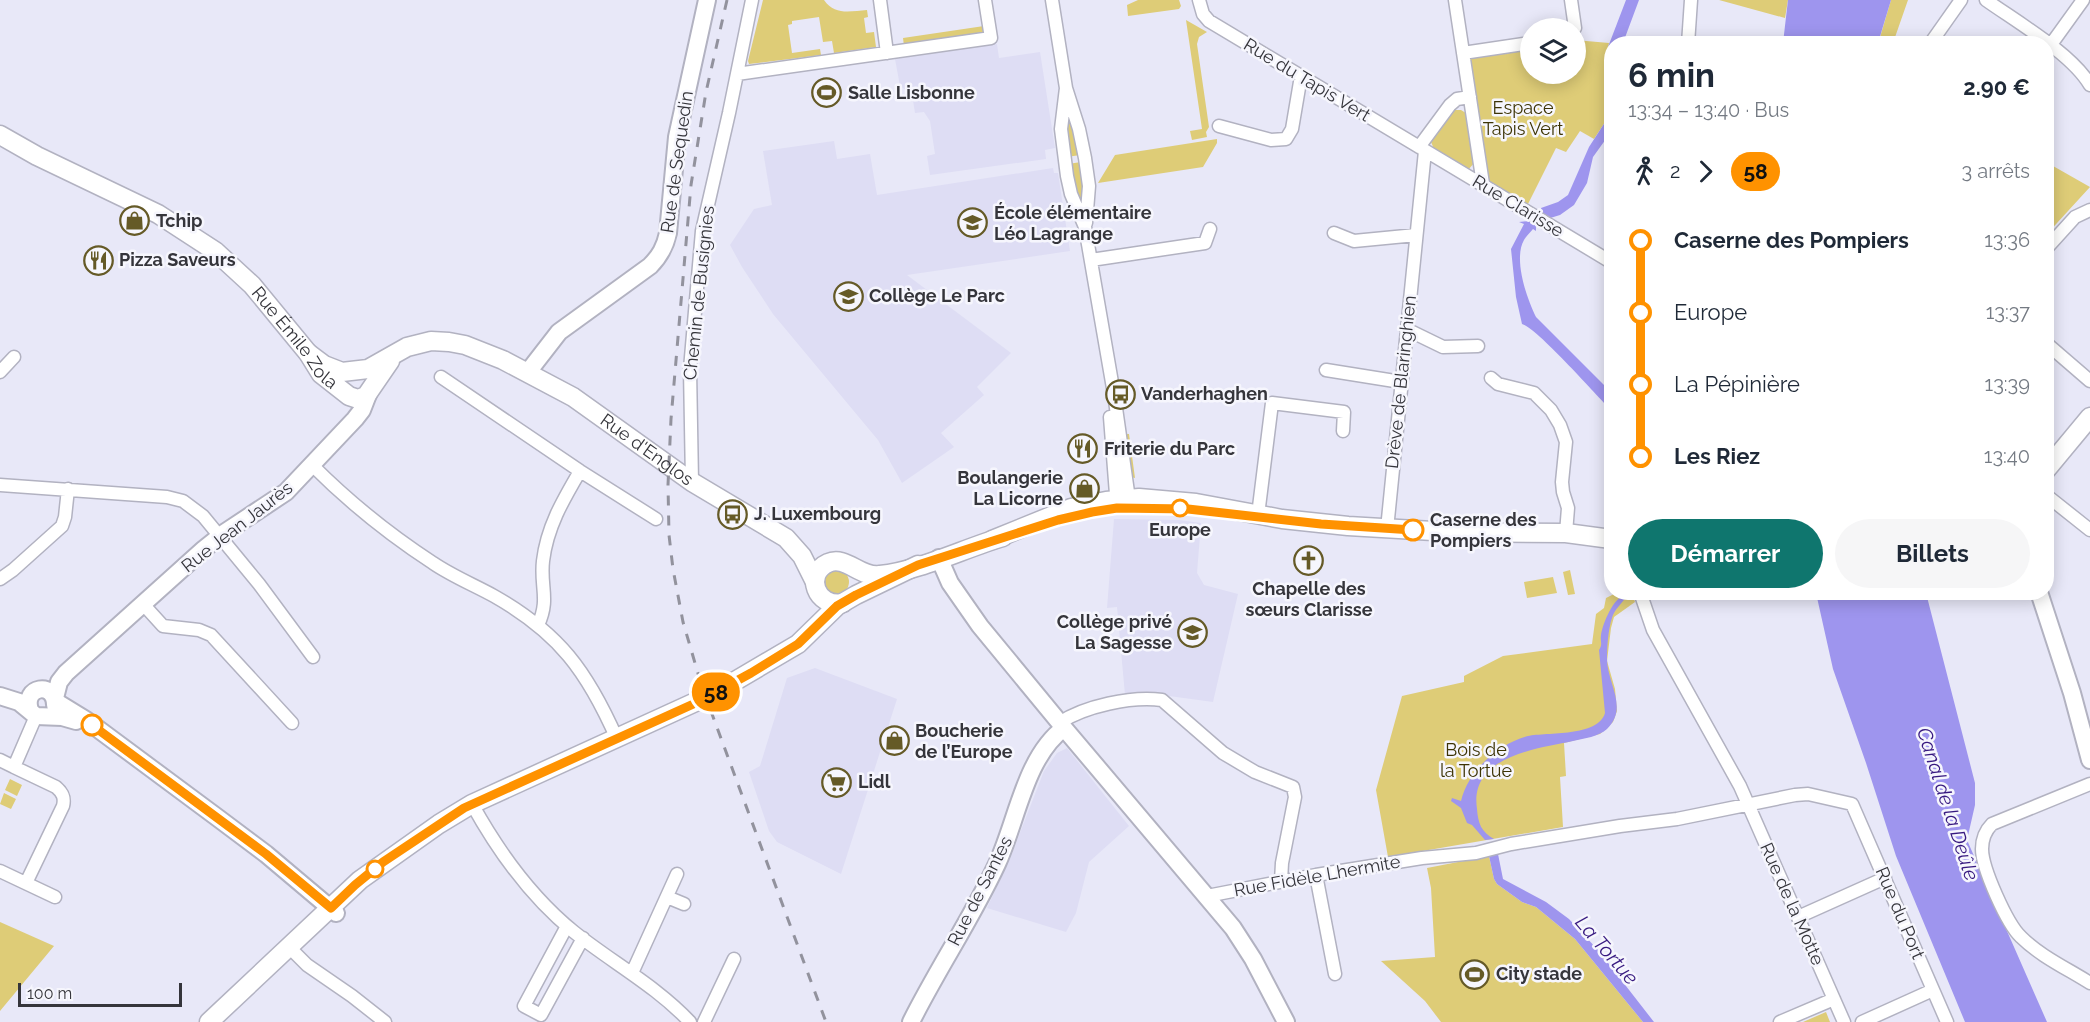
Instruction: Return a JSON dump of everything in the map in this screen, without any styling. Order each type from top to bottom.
[{"type":"main road","name":"Rue Émile Zola","points":[[0,135],[37,156],[158,214],[204,243],[252,285],[308,353],[321,374],[349,395]]},
{"type":"main road","name":"Rue d'Englos","points":[[408,347],[440,341],[465,345],[489,353],[573,397],[692,482],[786,538],[798,550],[816,587]]},
{"type":"main road","points":[[408,347],[389,362],[362,398],[349,395],[344,382],[348,375],[373,367],[408,347]]},
{"type":"main road","points":[[308,353],[331,369],[356,371],[369,376],[370,390]]},
{"type":"main road","points":[[2054,461],[2089,420]]},
{"type":"main road","points":[[221,1022],[366,875],[444,820],[472,804],[691,705],[751,673],[798,644],[831,611],[847,600],[918,565],[992,540],[1123,503],[1188,502],[1314,523],[1386,529],[1566,533],[1604,538]]},
{"type":"main road","name":"Rue d'Englos","points":[[766,525],[796,537],[817,555],[861,573],[875,576],[918,565]]},
{"type":"main road","points":[[730,684],[810,618],[816,608],[816,587],[821,568],[843,564],[856,573],[858,581],[856,591],[847,600],[828,602],[816,587]]},
{"type":"main road","points":[[209,1022],[292,950]]},
{"type":"street","name":"Rue de Sequedin","points":[[528,372],[559,332],[650,266],[664,248],[668,233],[677,137],[707,0]]},
{"type":"street","name":"Chemin de Busignies","points":[[692,482],[690,369],[702,231],[752,0]]},
{"type":"street","points":[[880,0],[887,53]]},
{"type":"street","points":[[737,74],[991,38],[985,0]]},
{"type":"street","name":"Rue du Tapis Vert","points":[[1199,0],[1203,14],[1209,21],[1422,149]]},
{"type":"street","points":[[1455,0],[1482,184]]},
{"type":"street","points":[[1571,0],[1573,18]]},
{"type":"street","points":[[1689,36],[1691,0]]},
{"type":"street","points":[[1936,36],[1961,0]]},
{"type":"street","points":[[1986,0],[2032,36]]},
{"type":"street","points":[[2054,40],[2083,0]]},
{"type":"street","points":[[1052,1],[1066,88],[1079,129],[1088,181],[1085,227],[1104,344],[1108,356],[1123,503]]},
{"type":"street","points":[[1463,53],[1520,44]]},
{"type":"street","points":[[2054,52],[2079,69],[2090,85]]},
{"type":"street","points":[[1219,126],[1271,140],[1286,139],[1292,129],[1301,76]]},
{"type":"street","points":[[1066,88],[1061,123],[1062,140],[1070,188],[1085,227]]},
{"type":"street","points":[[1422,149],[1454,101],[1470,97]]},
{"type":"street","name":"Rue Clarisse","points":[[1422,149],[1604,258]]},
{"type":"street","name":"Drève de Blaringhien","points":[[1386,529],[1416,235],[1422,149]]},
{"type":"street","points":[[2054,240],[2075,218],[2090,210]]},
{"type":"street","points":[[1090,260],[1205,243],[1210,229]]},
{"type":"street","points":[[1334,233],[1353,241],[1416,235]]},
{"type":"street","points":[[1406,329],[1443,347],[1478,346]]},
{"type":"street","points":[[2054,350],[2090,381]]},
{"type":"street","points":[[0,372],[14,357]]},
{"type":"street","points":[[1326,370],[1401,382]]},
{"type":"street","points":[[441,377],[580,471],[656,519]]},
{"type":"street","points":[[1491,378],[1498,384],[1534,393],[1551,410],[1560,425],[1566,447],[1562,487],[1568,508],[1566,533]]},
{"type":"street","name":"Rue Jean Jaurès","points":[[55,699],[59,682],[71,668],[219,536],[286,492],[345,431],[362,410],[370,390]]},
{"type":"street","points":[[345,431],[353,413],[349,395]]},
{"type":"street","points":[[1258,515],[1272,403],[1344,412],[1342,431]]},
{"type":"street","points":[[312,465],[393,536],[434,564],[491,595],[538,625],[576,663],[597,695],[616,739]]},
{"type":"street","points":[[538,625],[546,601],[543,571],[550,528],[562,501],[580,471]]},
{"type":"street","points":[[0,485],[179,499],[193,507],[219,536],[259,584],[313,657]]},
{"type":"street","points":[[0,579],[62,526],[68,489]]},
{"type":"street","points":[[2054,501],[2090,530]]},
{"type":"street","points":[[939,558],[950,582],[973,617],[1244,943],[1286,1022]]},
{"type":"street","name":"Rue de la Motte","points":[[1643,600],[1653,630],[1740,786],[1844,1022]]},
{"type":"street","points":[[2042,600],[2072,693],[2090,760]]},
{"type":"street","points":[[143,604],[163,626],[199,630],[211,635],[292,723]]},
{"type":"street","name":"Rue Jean Jaurès","points":[[36,691],[71,668]]},
{"type":"street","points":[[0,694],[47,690],[55,699],[226,824],[333,910]]},
{"type":"street","points":[[36,691],[28,699],[36,714]]},
{"type":"street","points":[[0,694],[19,702],[36,714],[62,717],[99,731]]},
{"type":"street","points":[[36,714],[53,711],[55,699]]},
{"type":"street","points":[[1062,726],[1074,715],[1126,700],[1162,700],[1223,753],[1254,772],[1293,787],[1295,797],[1282,864],[1281,881]]},
{"type":"street","points":[[14,766],[36,714]]},
{"type":"street","name":"Rue de Santes","points":[[912,1022],[998,863],[1035,765],[1048,743],[1062,726]]},
{"type":"street","points":[[0,760],[56,787],[64,798],[63,806],[26,883]]},
{"type":"street","points":[[2090,784],[1992,824],[1986,830],[1982,852],[2007,918],[2016,932],[2029,944],[2090,983]]},
{"type":"street","name":"Rue Fidèle Lhermite","points":[[1207,896],[1281,881],[1422,858],[1474,854],[1511,844],[1658,822],[1802,794],[1852,804]]},
{"type":"street","points":[[472,804],[508,859],[540,900],[567,926],[659,993],[690,1022]]},
{"type":"street","name":"Rue du Port","points":[[1852,804],[1947,1022]]},
{"type":"street","points":[[0,871],[56,897]]},
{"type":"street","points":[[632,973],[677,874]]},
{"type":"street","points":[[1317,875],[1335,974]]},
{"type":"street","points":[[1798,917],[1885,878]]},
{"type":"street","points":[[667,897],[684,904]]},
{"type":"street","points":[[567,926],[524,1006],[541,1015],[583,938]]},
{"type":"street","points":[[292,950],[307,965],[352,996],[377,1020]]},
{"type":"street","points":[[705,1022],[734,959]]},
{"type":"street","points":[[1862,1022],[1933,990]]},
{"type":"street","points":[[1780,1022],[1834,999]]},
{"type":"shaded area","points":[[997,44],[999,58],[1040,52],[1055,148],[1045,150],[1046,159],[930,175],[927,156],[935,154],[930,121],[924,112],[915,113],[912,94],[900,86],[895,59]]},
{"type":"shaded area","name":"Collège Le Parc","points":[[834,141],[837,159],[870,154],[877,195],[1053,168],[1054,173],[1058,173],[1070,251],[907,275],[1011,353],[977,387],[984,395],[941,433],[954,447],[902,483],[878,440],[773,314],[730,245],[754,209],[772,205],[763,151]]},
{"type":"shaded area","points":[[1114,519],[1179,520],[1201,523],[1197,573],[1204,585],[1238,594],[1213,702],[1169,696],[1125,695],[1117,607],[1107,608]]},
{"type":"shaded area","points":[[815,668],[897,699],[841,874],[777,842],[769,831],[749,772],[760,766],[787,678]]},
{"type":"shaded area","points":[[1067,748],[1129,826],[1089,862],[1076,913],[1066,932],[987,908],[1011,856],[1044,771],[1057,753]]},
{"type":"green space","points":[[763,0],[824,0],[838,10],[867,10],[868,17],[864,18],[866,33],[874,32],[876,47],[834,53],[832,41],[823,42],[819,17],[792,21],[792,24],[788,25],[792,53],[820,49],[821,55],[749,64]]},
{"type":"green space","points":[[1138,0],[1179,0],[1181,6],[1179,9],[1128,16],[1127,5]]},
{"type":"green space","points":[[1719,0],[1788,0],[1785,18]]},
{"type":"green space","points":[[1891,0],[1908,0],[1895,36],[1880,36]]},
{"type":"green space","points":[[1186,20],[1207,32],[1199,37],[1197,44],[1209,127],[1206,132],[1207,137],[1192,140],[1190,131],[1202,129]]},
{"type":"green space","points":[[984,26],[984,34],[904,46],[903,38]]},
{"type":"green space","name":"Espace Tapis Vert","points":[[1586,41],[1604,43],[1604,124],[1594,139],[1580,131],[1566,152],[1556,148],[1527,206],[1486,182],[1470,56],[1520,48],[1520,84],[1586,84]]},
{"type":"green space","points":[[1454,110],[1461,110],[1469,115],[1475,162],[1468,170],[1435,151],[1431,142],[1434,133]]},
{"type":"green space","points":[[1068,114],[1080,155],[1067,157]]},
{"type":"green space","points":[[1217,139],[1203,167],[1098,183],[1115,155]]},
{"type":"green space","points":[[1081,162],[1084,182],[1083,203],[1080,205],[1068,164]]},
{"type":"green space","points":[[2054,167],[2090,187],[2054,226]]},
{"type":"green space","points":[[1122,434],[1129,434],[1135,478],[1131,477]]},
{"type":"green space","points":[[837,570],[845,574],[849,582],[845,590],[837,594],[829,590],[825,582],[829,574]]},
{"type":"green space","points":[[1570,570],[1575,594],[1568,595],[1563,572]]},
{"type":"green space","points":[[1553,577],[1557,593],[1527,598],[1524,582]]},
{"type":"green space","name":"Bois de la Tortue","points":[[1606,600],[1634,600],[1635,602],[1614,617],[1611,628],[1607,661],[1615,689],[1617,711],[1613,722],[1600,734],[1564,743],[1566,776],[1560,777],[1563,827],[1388,857],[1376,790],[1402,696],[1464,682],[1464,676],[1503,656],[1592,644],[1596,614],[1604,608]]},
{"type":"green space","points":[[10,779],[22,785],[17,796],[5,790]]},
{"type":"green space","points":[[4,793],[16,799],[11,809],[0,804]]},
{"type":"green space","points":[[1489,856],[1497,884],[1522,902],[1536,907],[1575,939],[1643,1022],[1441,1022],[1425,1001],[1381,961],[1435,957],[1431,888],[1427,868]]},
{"type":"green space","points":[[0,922],[54,946],[0,1011]]},
{"type":"green space","points":[[1826,1012],[1830,1022],[1803,1022]]},
{"type":"water","points":[[1626,0],[1639,0],[1626,36],[1612,36]]},
{"type":"water","points":[[1788,0],[1891,0],[1880,36],[1784,36]]},
{"type":"water","points":[[1604,124],[1604,142],[1593,157],[1587,183],[1574,205],[1560,215],[1547,219],[1542,216],[1541,208],[1558,202],[1568,195],[1589,147]]},
{"type":"water","points":[[1530,221],[1536,225],[1536,231],[1533,229],[1525,239],[1520,258],[1522,279],[1532,309],[1536,317],[1604,385],[1604,403],[1553,349],[1530,328],[1522,324],[1516,297],[1511,249],[1524,224],[1519,222]]},
{"type":"water","points":[[1617,600],[1624,600],[1613,615],[1608,639],[1608,668],[1617,704],[1613,721],[1607,729],[1595,736],[1524,752],[1494,766],[1483,777],[1477,791],[1479,823],[1483,830],[1494,839],[1485,840],[1472,825],[1467,823],[1461,808],[1451,801],[1452,798],[1461,801],[1477,769],[1506,745],[1528,736],[1583,730],[1600,721],[1605,713],[1599,650],[1604,624]]},
{"type":"water","name":"Canal de la Deûle","points":[[1818,600],[1928,600],[1975,783],[1975,805],[1967,840],[2047,1022],[1965,1022],[1896,856],[1833,669]]},
{"type":"water","points":[[1498,854],[1503,879],[1546,902],[1569,919],[1598,950],[1654,1022],[1643,1022],[1575,939],[1536,907],[1522,902],[1497,884],[1489,856]]},
{"type":"railway","points":[[727,0],[706,92],[691,185],[671,419],[668,485],[669,535],[683,622],[702,687],[826,1022]]},
{"type":"bus line","name":"58","points":[[92,725],[266,854],[331,908],[383,862],[464,808],[700,701],[798,644],[837,606],[918,565],[1058,520],[1117,508],[1188,509],[1258,515],[1321,524],[1413,530]]},
{"type":"place","name":"Salle Lisbonne","points":[[827,93]]},
{"type":"place","name":"Tchip","points":[[135,221]]},
{"type":"place","name":"École élémentaire Léo Lagrange","points":[[973,223]]},
{"type":"place","name":"Pizza Saveurs","points":[[98,260]]},
{"type":"place","name":"Collège Le Parc","points":[[848,296]]},
{"type":"place","name":"Vanderhaghen","points":[[1120,394]]},
{"type":"place","name":"Friterie du Parc","points":[[1083,449]]},
{"type":"place","name":"Boulangerie La Licorne","points":[[1084,488]]},
{"type":"place","name":"Europe","points":[[1180,508]]},
{"type":"place","name":"J. Luxembourg","points":[[733,514]]},
{"type":"place","name":"Caserne des Pompiers","points":[[1413,530]]},
{"type":"place","name":"Chapelle des sœurs Clarisse","points":[[1309,560]]},
{"type":"place","name":"Collège privé La Sagesse","points":[[1193,632]]},
{"type":"place","name":"Boucherie de l’Europe","points":[[894,741]]},
{"type":"place","name":"Lidl","points":[[837,782]]},
{"type":"place","name":"City stade","points":[[1475,974]]},
{"type":"water label","name":"La Tortue","points":[[1607,950]]}]
